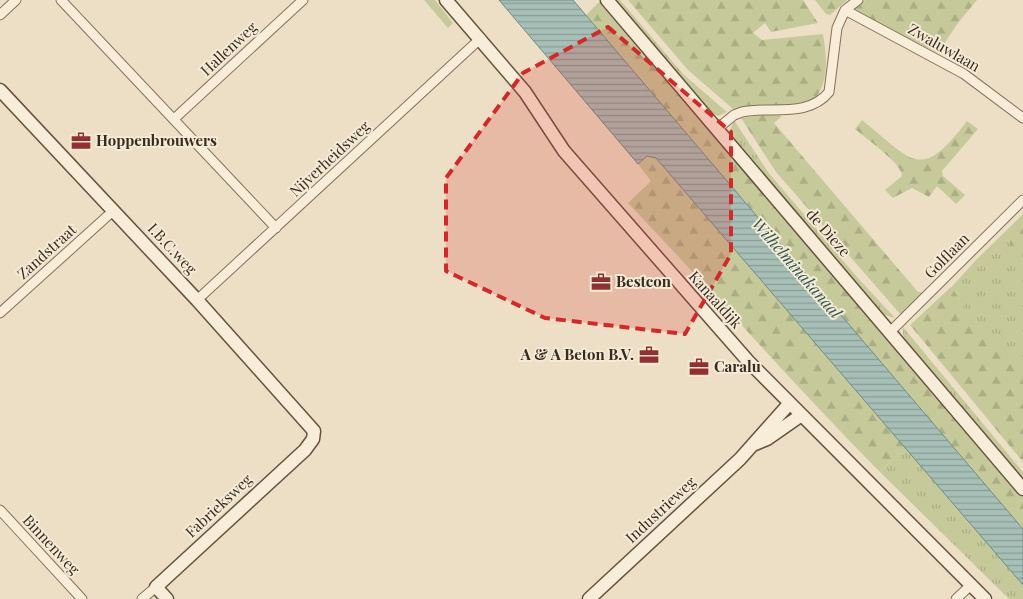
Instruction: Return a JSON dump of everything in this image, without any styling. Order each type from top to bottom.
[{"type":"street","points":[[0,15],[16,0]]},
{"type":"street","points":[[61,0],[276,228]]},
{"type":"street","name":"Hallenweg","points":[[174,119],[303,0]]},
{"type":"street","name":"Kanaaldijk","points":[[446,0],[481,38],[525,92],[564,150],[696,304],[800,416],[972,584],[985,599]]},
{"type":"street","name":"de Dieze","points":[[607,0],[891,331],[1023,489]]},
{"type":"street","points":[[717,129],[734,115],[742,112],[805,108],[822,100],[829,92],[836,28],[845,10],[858,0]]},
{"type":"street","name":"Zwaluwlaan","points":[[845,10],[964,74],[1023,118]]},
{"type":"street","name":"Nijverheidsweg","points":[[197,300],[481,38]]},
{"type":"street","name":"I.B.C.weg","points":[[0,90],[197,300],[308,423],[314,435]]},
{"type":"street","name":"Golflaan","points":[[891,331],[1023,200]]},
{"type":"street","name":"Zandstraat","points":[[0,313],[113,211]]},
{"type":"street","name":"Industrieweg","points":[[755,444],[760,434],[789,404]]},
{"type":"street","name":"Industrieweg","points":[[589,599],[755,444],[766,439],[800,416]]},
{"type":"street","name":"Fabrieksweg","points":[[142,599],[305,450],[314,435]]},
{"type":"street","name":"Binnenweg","points":[[0,510],[82,599]]},
{"type":"street","points":[[956,599],[972,584]]},
{"type":"street","points":[[156,587],[167,599]]},
{"type":"highlighted area","points":[[608,27],[731,132],[731,254],[685,334],[545,318],[446,271],[446,178],[523,73]]},
{"type":"green space","points":[[424,0],[435,0],[453,23],[448,28]]},
{"type":"green space","points":[[601,0],[1023,496],[1023,529],[586,15]]},
{"type":"green space","points":[[613,0],[620,0],[684,75],[727,112],[718,116],[709,112]]},
{"type":"green space","points":[[628,0],[803,0],[818,23],[771,32],[765,23],[753,33],[762,40],[823,34],[826,71],[821,89],[810,103],[733,109],[688,70]]},
{"type":"green space","points":[[815,0],[847,0],[830,15],[826,14]]},
{"type":"green space","points":[[865,0],[977,0],[958,23],[938,53],[857,13],[854,9]]},
{"type":"green space","points":[[780,113],[781,117],[774,123],[918,292],[921,292],[922,295],[901,315],[776,172],[741,118]]},
{"type":"green space","points":[[734,120],[768,172],[857,277],[895,318],[882,314],[732,138],[730,131]]},
{"type":"green space","points":[[862,120],[905,155],[916,159],[927,159],[938,153],[967,121],[978,129],[942,171],[943,176],[965,195],[956,204],[937,186],[929,197],[912,188],[893,198],[885,190],[902,176],[901,171],[883,151],[855,129]]},
{"type":"green space","points":[[647,156],[656,158],[907,449],[879,471],[815,405],[628,203],[651,181],[638,164]]},
{"type":"green space","points":[[1023,214],[1023,444],[918,324],[976,260]]},
{"type":"green space","points":[[1023,224],[1023,255],[1010,250],[1010,246],[1014,231]]},
{"type":"green space","points":[[951,287],[961,301],[967,318],[1023,373],[1023,462],[910,325]]},
{"type":"green space","points":[[903,327],[1023,472],[1023,480],[906,342],[903,336]]},
{"type":"green space","points":[[907,449],[1023,585],[1023,599],[1009,599],[879,471]]},
{"type":"water","name":"Wilhelminakanaal","points":[[499,0],[573,0],[1023,529],[1023,585],[656,158],[647,156],[638,164]]},
{"type":"place","name":"Hoppenbrouwers","points":[[81,141]]},
{"type":"place","name":"Bestcon","points":[[601,282]]},
{"type":"place","name":"A & A Beton B.V.","points":[[649,355]]},
{"type":"place","name":"Caralu","points":[[699,367]]}]
